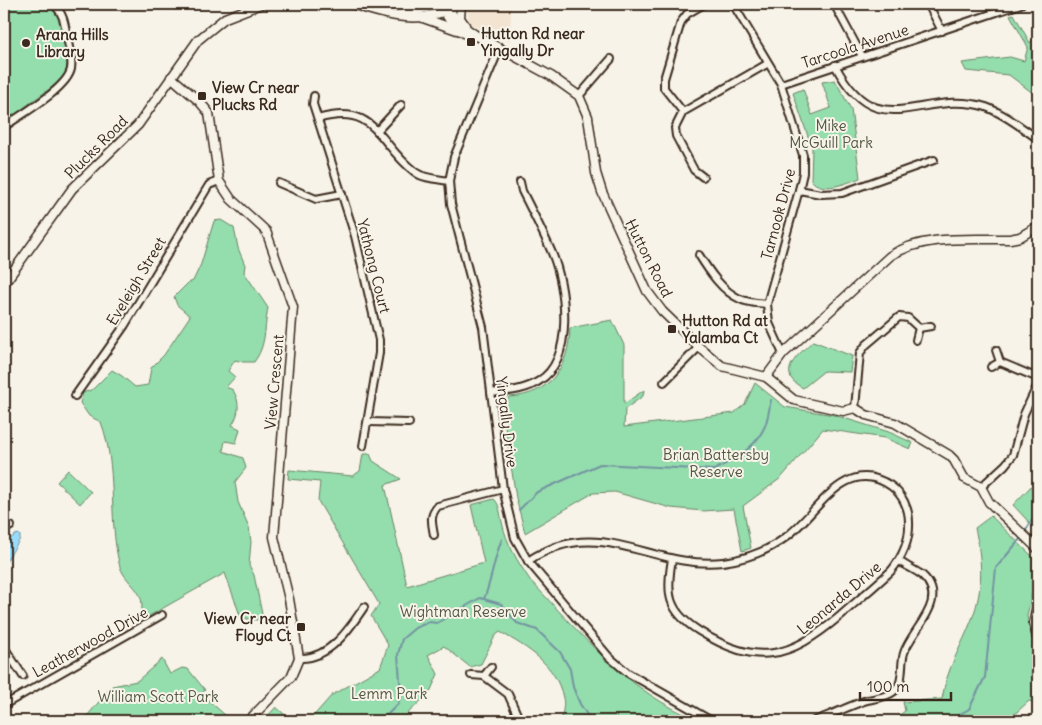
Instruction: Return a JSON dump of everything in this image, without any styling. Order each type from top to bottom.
[{"type":"street","points":[[4,126],[61,85],[70,74],[71,62],[65,23],[61,12],[53,4]]},
{"type":"street","name":"Plucks Road","points":[[4,284],[72,189],[138,125],[198,40],[210,29],[237,12],[261,4]]},
{"type":"street","points":[[352,4],[374,12],[397,15],[458,4]]},
{"type":"street","points":[[462,4],[460,18],[463,29]]},
{"type":"street","points":[[682,112],[664,88],[664,79],[681,22],[687,14],[704,4]]},
{"type":"street","name":"Tarnook Drive","points":[[733,4],[767,64],[781,84],[803,155],[803,173],[768,304],[770,323],[784,354]]},
{"type":"street","points":[[834,4],[862,56]]},
{"type":"street","points":[[928,4],[942,31]]},
{"type":"street","name":"Tarcoola Avenue","points":[[781,84],[1022,4]]},
{"type":"street","points":[[422,18],[444,7]]},
{"type":"street","points":[[444,7],[463,29]]},
{"type":"street","points":[[397,15],[403,19],[422,18],[463,29],[500,47],[551,76],[579,96],[611,59]]},
{"type":"street","name":"Yingally Drive","points":[[500,47],[454,156],[449,181],[451,204],[483,327],[504,489],[515,538],[528,561],[613,660],[656,690],[712,721]]},
{"type":"street","points":[[703,177],[694,170],[676,136],[675,128],[682,112],[767,64]]},
{"type":"street","points":[[835,65],[855,96],[873,107],[898,111],[954,103],[986,107],[1038,139]]},
{"type":"street","name":"View Crescent","points":[[171,77],[199,101],[209,113],[219,181],[231,198],[266,230],[294,307],[274,537],[275,548],[289,599],[299,658]]},
{"type":"street","name":"Yathong Court","points":[[314,96],[313,104],[355,236],[379,340],[369,422],[363,446]]},
{"type":"street","name":"Hutton Road","points":[[579,96],[588,117],[598,182],[655,303],[699,347],[722,366],[766,376]]},
{"type":"street","points":[[377,131],[401,105]]},
{"type":"street","points":[[318,118],[338,113],[360,118],[377,131],[415,172],[425,177],[449,181]]},
{"type":"street","points":[[799,190],[821,194],[842,193],[934,160]]},
{"type":"street","name":"Eveleigh Street","points":[[75,396],[125,325],[208,185],[219,181]]},
{"type":"street","points":[[491,393],[524,388],[541,380],[554,366],[563,342],[562,294],[556,266],[522,191],[520,182]]},
{"type":"street","points":[[279,183],[316,198],[342,194]]},
{"type":"street","points":[[1038,226],[1020,237],[1010,239],[917,243],[900,249],[890,256],[784,354],[766,376],[794,400],[843,410],[855,408],[866,415],[895,423],[913,432],[949,455],[964,478],[982,487],[989,502],[1038,549]]},
{"type":"street","points":[[699,255],[710,273],[732,294],[748,302],[768,304]]},
{"type":"street","points":[[855,408],[858,358],[866,345],[899,317],[908,318],[919,328]]},
{"type":"street","points":[[919,328],[931,326]]},
{"type":"street","points":[[916,340],[919,328]]},
{"type":"street","points":[[664,382],[699,347]]},
{"type":"street","points":[[996,350],[1000,362],[1038,378]]},
{"type":"street","points":[[991,367],[1000,362]]},
{"type":"street","points":[[982,487],[1013,455],[1024,414],[1038,384]]},
{"type":"street","points":[[369,422],[409,423]]},
{"type":"street","name":"Leonarda Drive","points":[[528,561],[554,549],[580,541],[614,543],[672,559],[705,563],[724,562],[760,552],[798,528],[836,487],[846,482],[866,477],[892,487],[900,495],[908,511],[908,538],[899,561],[878,584],[816,636],[801,645],[780,652],[756,654],[737,650],[716,641],[683,619],[671,603],[669,594],[672,559]]},
{"type":"street","points":[[434,535],[431,518],[432,513],[438,506],[504,489]]},
{"type":"street","points":[[4,530],[11,526]]},
{"type":"street","points":[[814,721],[865,700],[892,693],[899,687],[904,652],[932,606],[931,588],[922,575],[899,561]]},
{"type":"street","points":[[1038,598],[1034,623],[1038,643]]},
{"type":"street","points":[[248,721],[291,677],[299,658],[309,658],[340,640],[364,607]]},
{"type":"street","name":"Leatherwood Drive","points":[[4,705],[162,615]]},
{"type":"street","points":[[4,647],[23,676]]},
{"type":"street","points":[[484,676],[491,667]]},
{"type":"street","points":[[471,675],[484,676],[508,694],[520,721]]},
{"type":"street","points":[[252,721],[257,713]]},
{"type":"shaded area","points":[[469,4],[508,4],[511,8],[510,41],[470,24],[467,10]]},
{"type":"green space","points":[[47,4],[53,9],[62,24],[67,54],[66,71],[59,82],[4,122],[4,5]]},
{"type":"green space","points":[[1014,14],[1030,43],[1034,38],[1038,38],[1038,97],[1009,75],[966,71],[962,63],[1010,57],[1024,61],[1028,47],[1010,15]]},
{"type":"green space","name":"Mike McGuill Park","points":[[835,80],[851,109],[860,178],[828,187],[816,184],[811,180],[812,148],[793,93],[803,89],[812,115],[831,108],[822,82]]},
{"type":"green space","points":[[221,220],[234,228],[238,248],[245,265],[244,272],[268,308],[263,342],[258,356],[254,362],[235,360],[228,371],[235,377],[226,387],[233,390],[238,403],[237,416],[232,425],[240,429],[236,443],[225,441],[223,451],[243,458],[246,468],[235,482],[238,502],[249,527],[251,542],[249,565],[254,575],[262,614],[257,620],[241,618],[225,573],[142,620],[140,617],[142,607],[139,593],[122,571],[119,563],[106,439],[101,422],[89,416],[80,403],[83,393],[93,389],[112,370],[135,387],[148,385],[151,368],[164,355],[190,316],[177,305],[174,297],[188,283],[193,281],[201,264],[214,221]]},
{"type":"green space","name":"Brian Battersby Reserve","points":[[612,320],[624,345],[624,404],[644,390],[643,396],[625,409],[624,427],[734,413],[745,404],[755,383],[785,407],[834,415],[889,432],[913,443],[910,449],[885,438],[823,429],[781,478],[743,506],[751,548],[742,551],[734,509],[703,511],[671,508],[615,492],[593,493],[525,533],[516,498],[502,407],[509,397],[536,391],[555,376],[566,355],[570,328]]},
{"type":"green space","points":[[813,341],[852,356],[850,372],[824,371],[803,388],[795,382],[790,376],[792,364]]},
{"type":"green space","name":"Wightman Reserve","points":[[363,454],[370,454],[373,461],[401,479],[385,485],[407,586],[484,563],[471,505],[494,499],[499,506],[509,545],[530,580],[587,641],[628,678],[650,695],[700,721],[561,721],[564,701],[554,676],[539,658],[521,644],[500,632],[495,636],[481,664],[470,667],[444,646],[428,655],[438,674],[430,692],[400,721],[309,721],[332,695],[380,668],[388,645],[371,616],[379,604],[318,501],[320,482],[288,479],[289,470],[353,476],[360,471]]},
{"type":"green space","points":[[68,470],[91,492],[80,504],[57,482]]},
{"type":"green space","points":[[1038,479],[1038,532],[1013,505]]},
{"type":"green space","points":[[991,516],[1034,558],[1038,565],[1027,616],[1038,664],[1038,703],[1029,701],[1007,721],[891,721],[905,711],[903,702],[942,699],[947,677],[972,619],[979,596],[981,574],[975,528]]},
{"type":"green space","name":"William Scott Park","points":[[162,659],[170,674],[182,668],[188,669],[205,690],[201,694],[232,721],[83,721],[112,686],[137,681]]},
{"type":"green space","points":[[276,707],[292,721],[263,721]]},
{"type":"water","points":[[17,534],[20,535],[20,539],[4,565],[4,543]]},
{"type":"waterway","points":[[519,510],[537,492],[600,464],[714,470],[748,449],[759,437],[765,427],[771,400]]},
{"type":"waterway","points":[[1025,532],[1038,510]]},
{"type":"waterway","points":[[949,721],[969,709],[985,677],[996,568],[1021,538]]},
{"type":"waterway","points":[[484,599],[502,539]]},
{"type":"waterway","points":[[381,721],[398,704],[401,694],[398,655],[402,639],[415,628],[429,622],[437,623],[480,598],[501,604],[517,623],[537,630],[560,652],[570,669],[573,687],[580,704],[591,721]]},
{"type":"place","name":"Hutton Rd near Yingally Dr","points":[[471,42]]},
{"type":"place","name":"Arana Hills Library","points":[[26,43]]},
{"type":"place","name":"View Cr near Plucks Rd","points":[[202,96]]},
{"type":"place","name":"Hutton Rd at Yalamba Ct","points":[[672,329]]},
{"type":"place","name":"View Cr near Floyd Ct","points":[[301,627]]},
{"type":"park label","name":"Lemm Park","points":[[389,693]]}]
